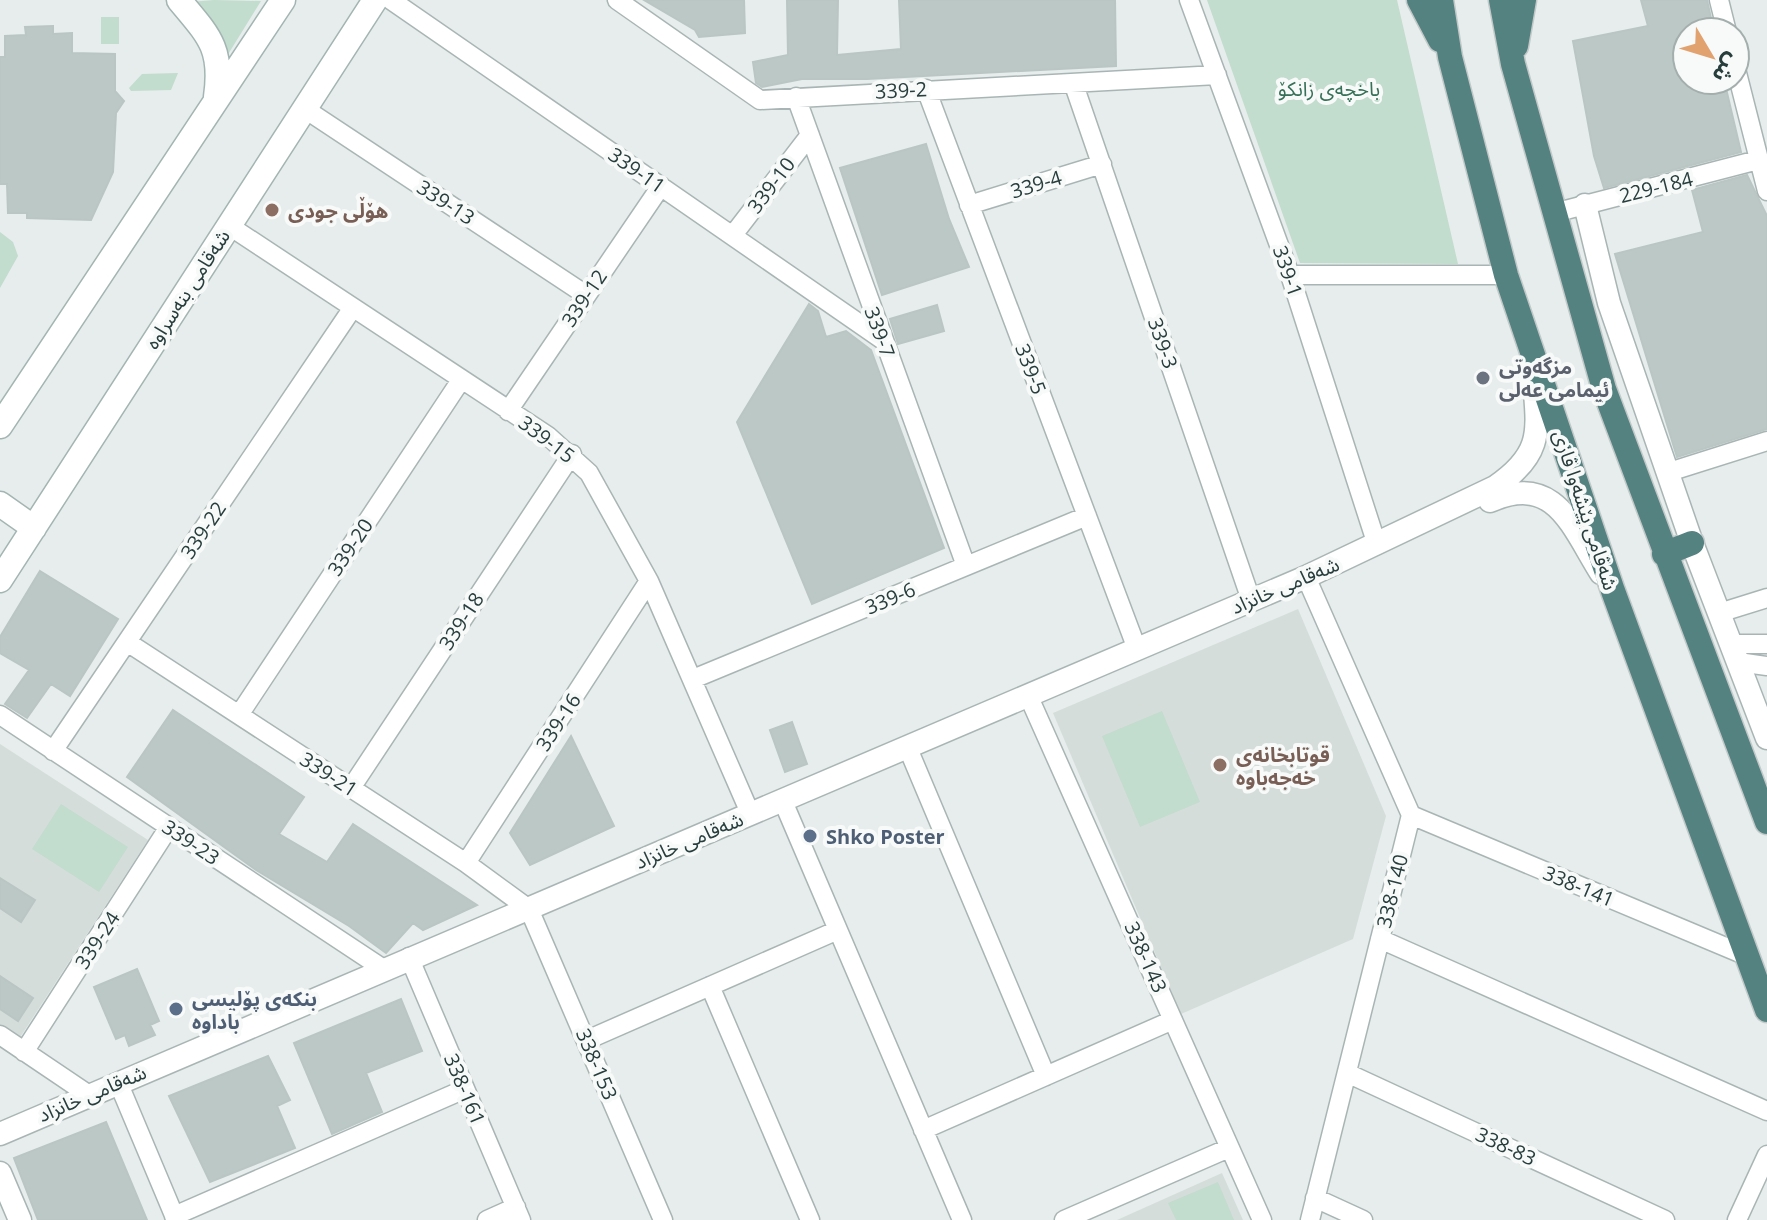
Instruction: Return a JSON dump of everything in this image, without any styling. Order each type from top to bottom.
[{"type":"highway","points":[[1419,0],[1450,57]]},
{"type":"highway","name":"شەقامی پێشەوا قازی","points":[[1441,0],[1450,57],[1506,275],[1613,591],[1767,1010]]},
{"type":"highway","points":[[1501,0],[1513,64],[1604,389],[1767,822]]},
{"type":"highway","points":[[1513,64],[1524,0]]},
{"type":"highway","points":[[1664,554],[1692,543]]},
{"type":"main road","points":[[179,0],[214,48],[220,67],[215,102]]},
{"type":"main road","points":[[3,415],[283,0]]},
{"type":"main road","name":"شەقامی بنەسراوە","points":[[0,580],[375,0]]},
{"type":"main road","points":[[0,504],[34,528]]},
{"type":"street","name":"339-11","points":[[391,0],[883,340]]},
{"type":"street","name":"339-2","points":[[617,0],[760,100],[1217,75]]},
{"type":"street","name":"339-1","points":[[1189,0],[1290,275],[1377,545]]},
{"type":"street","name":"339-3","points":[[1074,85],[1251,600]]},
{"type":"street","name":"339-5","points":[[926,89],[1137,649]]},
{"type":"street","points":[[1743,96],[1767,191]]},
{"type":"street","name":"339-7","points":[[796,97],[966,566]]},
{"type":"street","name":"339-13","points":[[305,109],[586,295]]},
{"type":"street","name":"339-10","points":[[733,235],[810,135]]},
{"type":"street","name":"229-184","points":[[1554,213],[1758,160]]},
{"type":"street","name":"339-4","points":[[969,205],[1102,164]]},
{"type":"street","name":"339-12","points":[[508,411],[661,186]]},
{"type":"street","points":[[1585,205],[1609,303],[1692,543],[1767,738]]},
{"type":"street","name":"339-15","points":[[228,225],[572,454],[589,473],[649,581],[750,813]]},
{"type":"street","points":[[1290,275],[1506,275]]},
{"type":"street","name":"339-22","points":[[53,751],[352,309]]},
{"type":"street","name":"شەقامی خانزاد","points":[[0,1134],[382,968],[529,909],[1306,577],[1495,487],[1521,468],[1534,447],[1532,351]]},
{"type":"street","name":"339-20","points":[[239,715],[461,380]]},
{"type":"street","points":[[1669,472],[1767,441]]},
{"type":"street","name":"339-18","points":[[351,788],[572,454]]},
{"type":"street","name":"شەقامی خانزاد","points":[[1377,545],[1507,493],[1523,490],[1538,492],[1567,520],[1613,591]]},
{"type":"street","name":"339-6","points":[[693,679],[1087,516]]},
{"type":"street","points":[[1306,577],[1411,815]]},
{"type":"street","name":"339-16","points":[[466,863],[649,581]]},
{"type":"street","points":[[1719,613],[1767,598]]},
{"type":"street","name":"339-21","points":[[127,642],[466,863],[529,909]]},
{"type":"street","points":[[1734,653],[1767,644]]},
{"type":"street","points":[[1734,653],[1767,666]]},
{"type":"street","name":"338-143","points":[[1028,695],[1262,1220]]},
{"type":"street","name":"339-23","points":[[0,715],[382,968]]},
{"type":"street","points":[[907,746],[1046,1076]]},
{"type":"street","points":[[782,799],[962,1220]]},
{"type":"street","name":"338-140","points":[[1310,1220],[1411,815]]},
{"type":"street","name":"338-141","points":[[1411,815],[1747,956]]},
{"type":"street","name":"339-24","points":[[24,1052],[169,827]]},
{"type":"street","name":"338-153","points":[[529,909],[663,1220]]},
{"type":"street","points":[[587,1040],[838,930]]},
{"type":"street","points":[[1380,939],[1767,1111]]},
{"type":"street","name":"338-161","points":[[409,957],[518,1214]]},
{"type":"street","points":[[710,986],[810,1220]]},
{"type":"street","points":[[923,1130],[1173,1020]]},
{"type":"street","points":[[0,1035],[89,1095]]},
{"type":"street","name":"338-83","points":[[1347,1073],[1665,1220]]},
{"type":"street","points":[[118,1082],[175,1218],[465,1089]]},
{"type":"street","points":[[1064,1220],[1229,1148]]},
{"type":"street","points":[[1737,1220],[1767,1155]]},
{"type":"street","points":[[0,1173],[20,1220]]},
{"type":"street","points":[[1315,1198],[1363,1220]]},
{"type":"street","points":[[487,1220],[518,1214]]},
{"type":"shaded area","name":"قوتابخانەی خەجەباوە","points":[[1298,609],[1386,816],[1353,939],[1181,1014],[1053,713]]},
{"type":"shaded area","points":[[0,744],[148,840],[17,1042],[0,1031]]},
{"type":"shaded area","points":[[1222,1173],[1243,1220],[1117,1220]]},
{"type":"green space","name":"باخچەی زانکۆ","points":[[1207,0],[1397,0],[1458,264],[1300,263]]},
{"type":"green space","points":[[261,1],[227,56],[190,2]]},
{"type":"green space","points":[[101,17],[119,17],[119,44],[101,44]]},
{"type":"green space","points":[[178,73],[171,90],[131,91],[129,88],[142,74]]},
{"type":"green space","points":[[0,232],[13,242],[18,256],[0,288]]},
{"type":"green space","points":[[1162,711],[1200,802],[1140,827],[1102,736]]},
{"type":"green space","points":[[61,804],[128,847],[99,892],[32,849]]},
{"type":"green space","points":[[1218,1182],[1234,1220],[1176,1220],[1168,1203]]},
{"type":"building","points":[[644,0],[744,0],[745,33],[699,37],[695,30]]},
{"type":"building","points":[[787,0],[838,0],[837,55],[901,49],[899,0],[1115,0],[1116,66],[867,79],[802,79],[762,87],[756,83],[753,62],[788,55]]},
{"type":"building","points":[[1641,0],[1707,0],[1710,16],[1671,16],[1671,96],[1728,96],[1741,152],[1604,188],[1594,156],[1573,41],[1648,26]]},
{"type":"building","points":[[53,26],[53,34],[72,33],[72,53],[115,54],[115,91],[124,101],[116,113],[113,172],[91,220],[27,218],[27,213],[8,213],[7,184],[0,184],[0,57],[5,57],[5,36],[26,35],[25,27]]},
{"type":"building","points":[[926,144],[949,219],[969,267],[882,295],[840,168]]},
{"type":"building","points":[[1747,175],[1767,216],[1767,429],[1677,457],[1615,254],[1703,232],[1692,190]]},
{"type":"building","points":[[809,304],[818,311],[826,337],[846,331],[871,350],[944,548],[812,604],[737,422]]},
{"type":"building","points":[[937,305],[944,331],[898,344],[890,319]]},
{"type":"building","points":[[40,571],[118,619],[70,696],[51,684],[27,718],[5,704],[29,670],[0,653],[0,637]]},
{"type":"building","points":[[173,710],[304,797],[279,834],[327,862],[353,824],[477,905],[423,930],[413,923],[386,953],[349,926],[256,870],[127,777]]},
{"type":"building","points":[[792,722],[807,764],[785,772],[770,730]]},
{"type":"building","points":[[571,736],[614,826],[530,865],[510,833]]},
{"type":"building","points":[[0,878],[35,900],[21,922],[0,908]]},
{"type":"building","points":[[137,969],[159,1021],[150,1025],[155,1035],[129,1046],[125,1035],[116,1039],[94,987]]},
{"type":"building","points":[[0,976],[33,998],[18,1021],[0,1009]]},
{"type":"building","points":[[401,999],[422,1051],[366,1073],[382,1112],[332,1134],[294,1043]]},
{"type":"building","points":[[268,1056],[290,1100],[277,1106],[295,1148],[210,1182],[169,1096]]},
{"type":"building","points":[[106,1122],[147,1220],[38,1220],[14,1158]]},
{"type":"place","name":"هۆڵی جودی","points":[[272,210]]},
{"type":"place","name":"مزگەوتی ئیمامی عەلی","points":[[1483,378]]},
{"type":"place","name":"قوتابخانەی خەجەباوە","points":[[1220,765]]},
{"type":"place","name":"Shko Poster","points":[[810,836]]},
{"type":"place","name":"بنکەی پۆلیسی باداوە","points":[[176,1009]]}]
